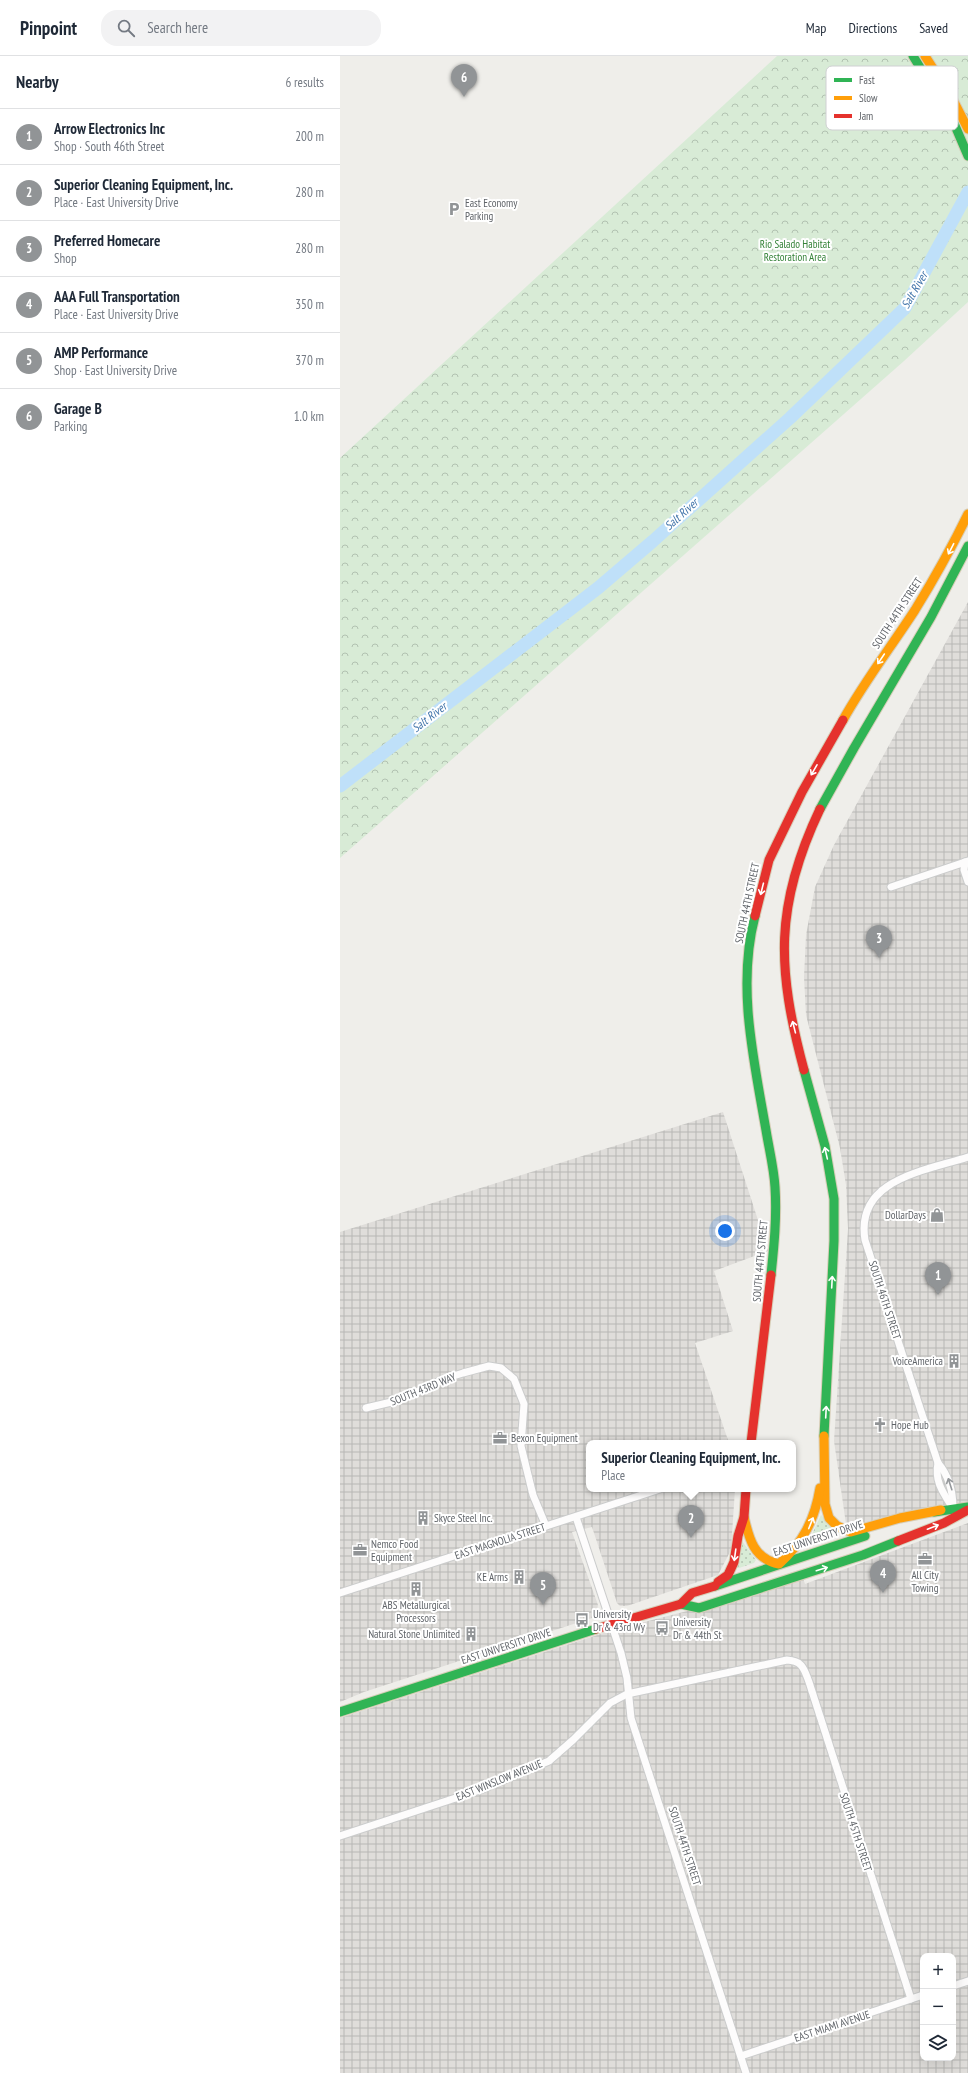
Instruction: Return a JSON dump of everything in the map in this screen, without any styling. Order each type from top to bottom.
[{"type":"main road","points":[[913,56],[919,66]]},
{"type":"main road","points":[[925,56],[931,66]]},
{"type":"main road","points":[[958,110],[968,129]]},
{"type":"main road","points":[[957,130],[968,156]]},
{"type":"main road","name":"SOUTH 44TH STREET","points":[[751,1440],[776,1232],[775,1186],[754,1058],[748,1008],[748,958],[755,916],[769,860],[802,792],[854,700],[914,611],[968,514]]},
{"type":"main road","points":[[779,1564],[793,1551],[809,1528],[817,1501],[824,1451],[834,1242],[831,1174],[790,1009],[784,966],[786,915],[791,886],[800,856],[839,773],[946,591],[968,546]]},
{"type":"main road","points":[[824,1451],[827,1513],[833,1523],[845,1531],[857,1532],[900,1518],[941,1510]]},
{"type":"main road","points":[[709,1588],[728,1575],[731,1570],[738,1536],[744,1517],[746,1492]]},
{"type":"main road","name":"EAST UNIVERSITY DRIVE","points":[[340,1712],[611,1624],[681,1604],[699,1608],[785,1581],[863,1555],[968,1507]]},
{"type":"main road","name":"EAST UNIVERSITY DRIVE","points":[[681,1604],[692,1593],[941,1510],[955,1512],[968,1510]]},
{"type":"main road","points":[[744,1517],[753,1548],[764,1560],[779,1564]]},
{"type":"main road","points":[[779,1564],[785,1581]]},
{"type":"street","points":[[967,862],[964,870],[968,882]]},
{"type":"street","points":[[891,887],[967,862]]},
{"type":"street","name":"SOUTH 46TH STREET","points":[[955,1512],[944,1497],[936,1473],[938,1463],[863,1228],[869,1205],[877,1194],[891,1183],[968,1157]]},
{"type":"street","name":"SOUTH 43RD WAY","points":[[366,1408],[400,1400],[444,1379],[463,1373],[489,1366],[501,1368],[514,1378],[524,1404],[522,1446],[533,1495],[546,1526]]},
{"type":"street","name":"EAST MAGNOLIA STREET","points":[[340,1593],[651,1492]]},
{"type":"street","points":[[576,1517],[611,1624]]},
{"type":"street","name":"SOUTH 44TH STREET","points":[[611,1624],[627,1678],[631,1718],[746,2073]]},
{"type":"street","name":"EAST WINSLOW AVENUE","points":[[340,1836],[480,1790],[550,1760],[610,1703],[628,1694],[787,1660],[796,1661],[802,1665]]},
{"type":"street","name":"SOUTH 45TH STREET","points":[[802,1665],[911,1999]]},
{"type":"street","points":[[956,1985],[968,1981]]},
{"type":"street","name":"EAST MIAMI AVENUE","points":[[741,2056],[920,1996]]},
{"type":"shaded area","points":[[968,602],[968,1507],[847,1531],[834,1441],[848,1229],[846,1185],[840,1148],[806,1015],[804,977],[806,935],[815,887],[834,845]]},
{"type":"shaded area","points":[[723,1112],[768,1251],[714,1271],[733,1331],[695,1343],[728,1440],[586,1440],[586,1492],[735,1492],[731,1550],[718,1575],[627,1606],[620,1606],[617,1603],[592,1527],[572,1532],[598,1605],[596,1614],[592,1618],[364,1692],[340,1702],[340,1232]]},
{"type":"shaded area","points":[[968,1523],[968,2073],[340,2073],[340,1718],[613,1630],[699,1608],[802,1575],[805,1584]]},
{"type":"green space","name":"Rio Salado Habitat Restoration Area","points":[[777,56],[968,56],[968,302],[904,361],[340,858],[340,458]]},
{"type":"green space","points":[[821,1515],[839,1533],[807,1545]]},
{"type":"green space","points":[[742,1541],[756,1560],[754,1563],[736,1568]]},
{"type":"waterway","name":"Salt River","points":[[340,786],[598,588],[653,541],[790,418],[905,308],[968,192]]},
{"type":"traffic: fast","points":[[913,56],[919,66]]},
{"type":"traffic: fast","points":[[957,130],[968,156]]},
{"type":"traffic: fast","points":[[820,809],[931,617],[968,546]]},
{"type":"traffic: fast","points":[[755,916],[747,971],[747,999],[749,1026],[757,1082],[772,1162],[776,1198],[771,1275]]},
{"type":"traffic: fast","points":[[804,1070],[825,1146],[834,1199],[834,1241],[824,1436]]},
{"type":"traffic: fast","points":[[934,1512],[968,1507]]},
{"type":"traffic: fast","points":[[715,1586],[865,1536]]},
{"type":"traffic: fast","points":[[681,1604],[699,1608],[863,1555],[898,1541]]},
{"type":"traffic: fast","points":[[340,1712],[596,1629]]},
{"type":"traffic: slow","points":[[925,56],[931,66]]},
{"type":"traffic: slow","points":[[958,110],[968,129]]},
{"type":"traffic: slow","points":[[843,720],[869,678],[915,610],[943,563],[968,514]]},
{"type":"traffic: slow","points":[[824,1436],[825,1504],[829,1518],[837,1526],[851,1532],[900,1518],[941,1510]]},
{"type":"traffic: slow","points":[[744,1517],[748,1533],[758,1553],[764,1558],[779,1564],[795,1548],[807,1530],[815,1510],[820,1488]]},
{"type":"traffic: jam","points":[[755,916],[769,860],[802,792],[843,720]]},
{"type":"traffic: jam","points":[[804,1070],[795,1034],[789,1000],[785,969],[785,938],[788,908],[794,876],[805,844],[820,809]]},
{"type":"traffic: jam","points":[[751,1440],[771,1275]]},
{"type":"traffic: jam","points":[[718,1582],[728,1575],[734,1562],[738,1536],[744,1517],[746,1492]]},
{"type":"traffic: jam","points":[[898,1541],[944,1523],[968,1510]]},
{"type":"traffic: jam","points":[[596,1629],[681,1604],[692,1593],[715,1586]]},
{"type":"place","name":"Garage B","points":[[464,97]]},
{"type":"place","name":"East Economy Parking","points":[[454,209]]},
{"type":"place","name":"Preferred Homecare","points":[[879,958]]},
{"type":"place","name":"DollarDays","points":[[937,1215]]},
{"type":"place","name":"Arrow Electronics Inc","points":[[938,1295]]},
{"type":"place","name":"VoiceAmerica","points":[[954,1361]]},
{"type":"place","name":"Hope Hub","points":[[880,1425]]},
{"type":"place","name":"Bexon Equipment","points":[[500,1438]]},
{"type":"place","name":"Skyce Steel Inc.","points":[[423,1518]]},
{"type":"place","name":"Superior Cleaning Equipment, Inc.","points":[[691,1538]]},
{"type":"place","name":"Nemco Food Equipment","points":[[360,1550]]},
{"type":"place","name":"All City Towing","points":[[925,1559]]},
{"type":"place","name":"KE Arms","points":[[519,1577]]},
{"type":"place","name":"ABS Metallurgical Processors","points":[[416,1589]]},
{"type":"place","name":"AAA Full Transportation","points":[[883,1593]]},
{"type":"place","name":"AMP Performance","points":[[543,1605]]},
{"type":"place","name":"University Dr & 43rd Wy","points":[[582,1620]]},
{"type":"place","name":"University Dr & 44th St","points":[[662,1628]]},
{"type":"place","name":"Natural Stone Unlimited","points":[[471,1634]]}]
